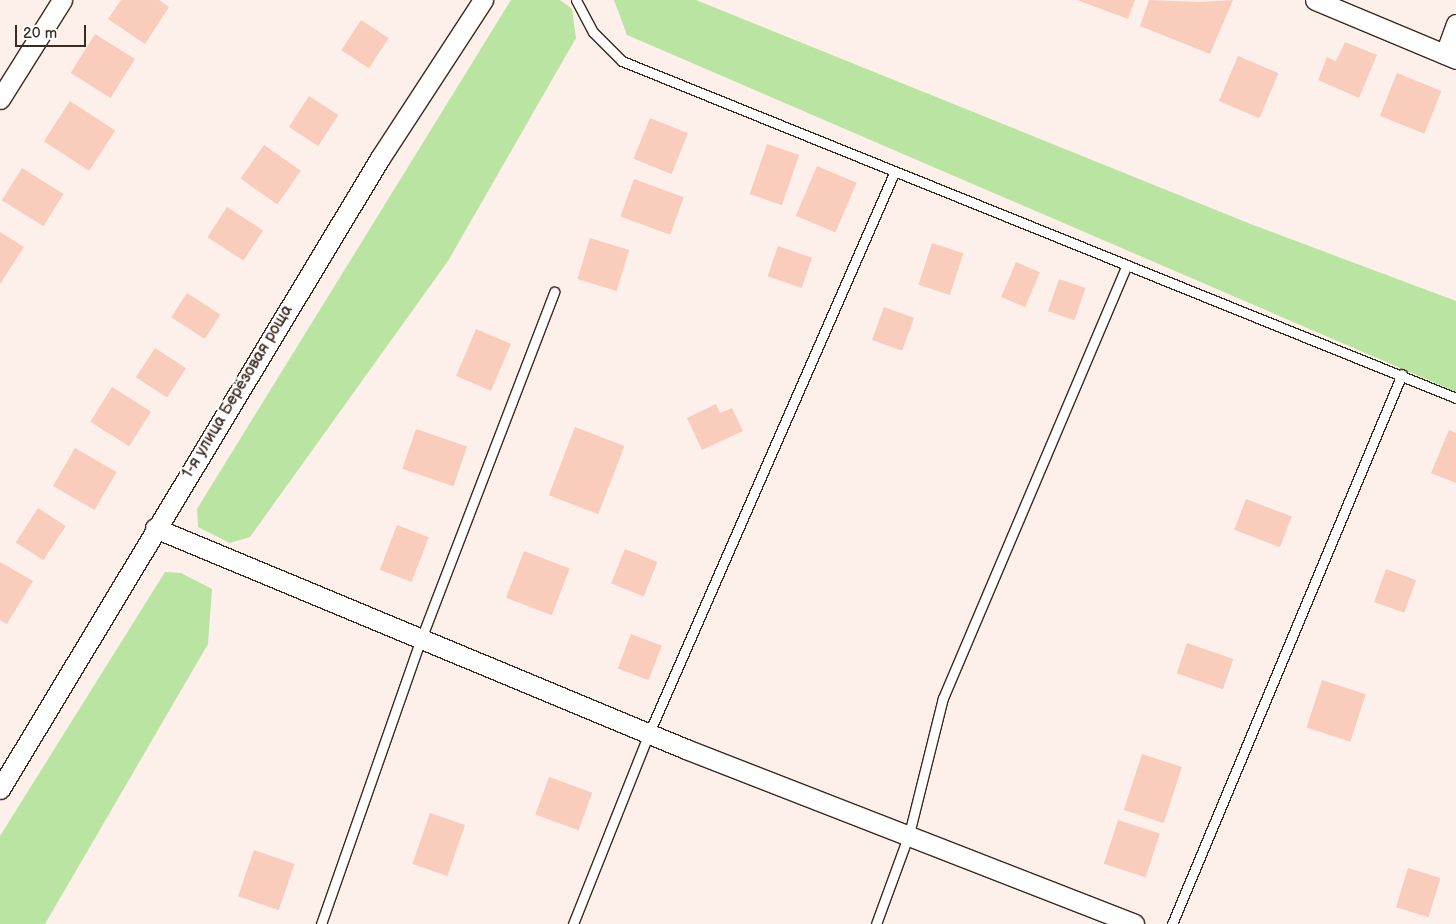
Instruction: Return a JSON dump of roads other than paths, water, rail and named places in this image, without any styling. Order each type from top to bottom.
[{"type":"street","points":[[0,99],[62,0]]},
{"type":"street","name":"1-я улица Берёзовая роща","points":[[0,789],[155,528],[380,158],[482,0]]},
{"type":"street","points":[[1315,0],[1451,56],[1456,24]]},
{"type":"street","points":[[155,528],[648,734],[909,834],[1134,924]]},
{"type":"lane","points":[[576,0],[593,32],[622,61],[1126,267],[1402,374],[1456,398]]},
{"type":"lane","points":[[573,924],[648,734],[894,173]]},
{"type":"lane","points":[[876,924],[909,834],[943,698],[1126,267]]},
{"type":"lane","points":[[321,924],[421,639],[554,292]]},
{"type":"lane","points":[[1172,924],[1402,374]]}]
